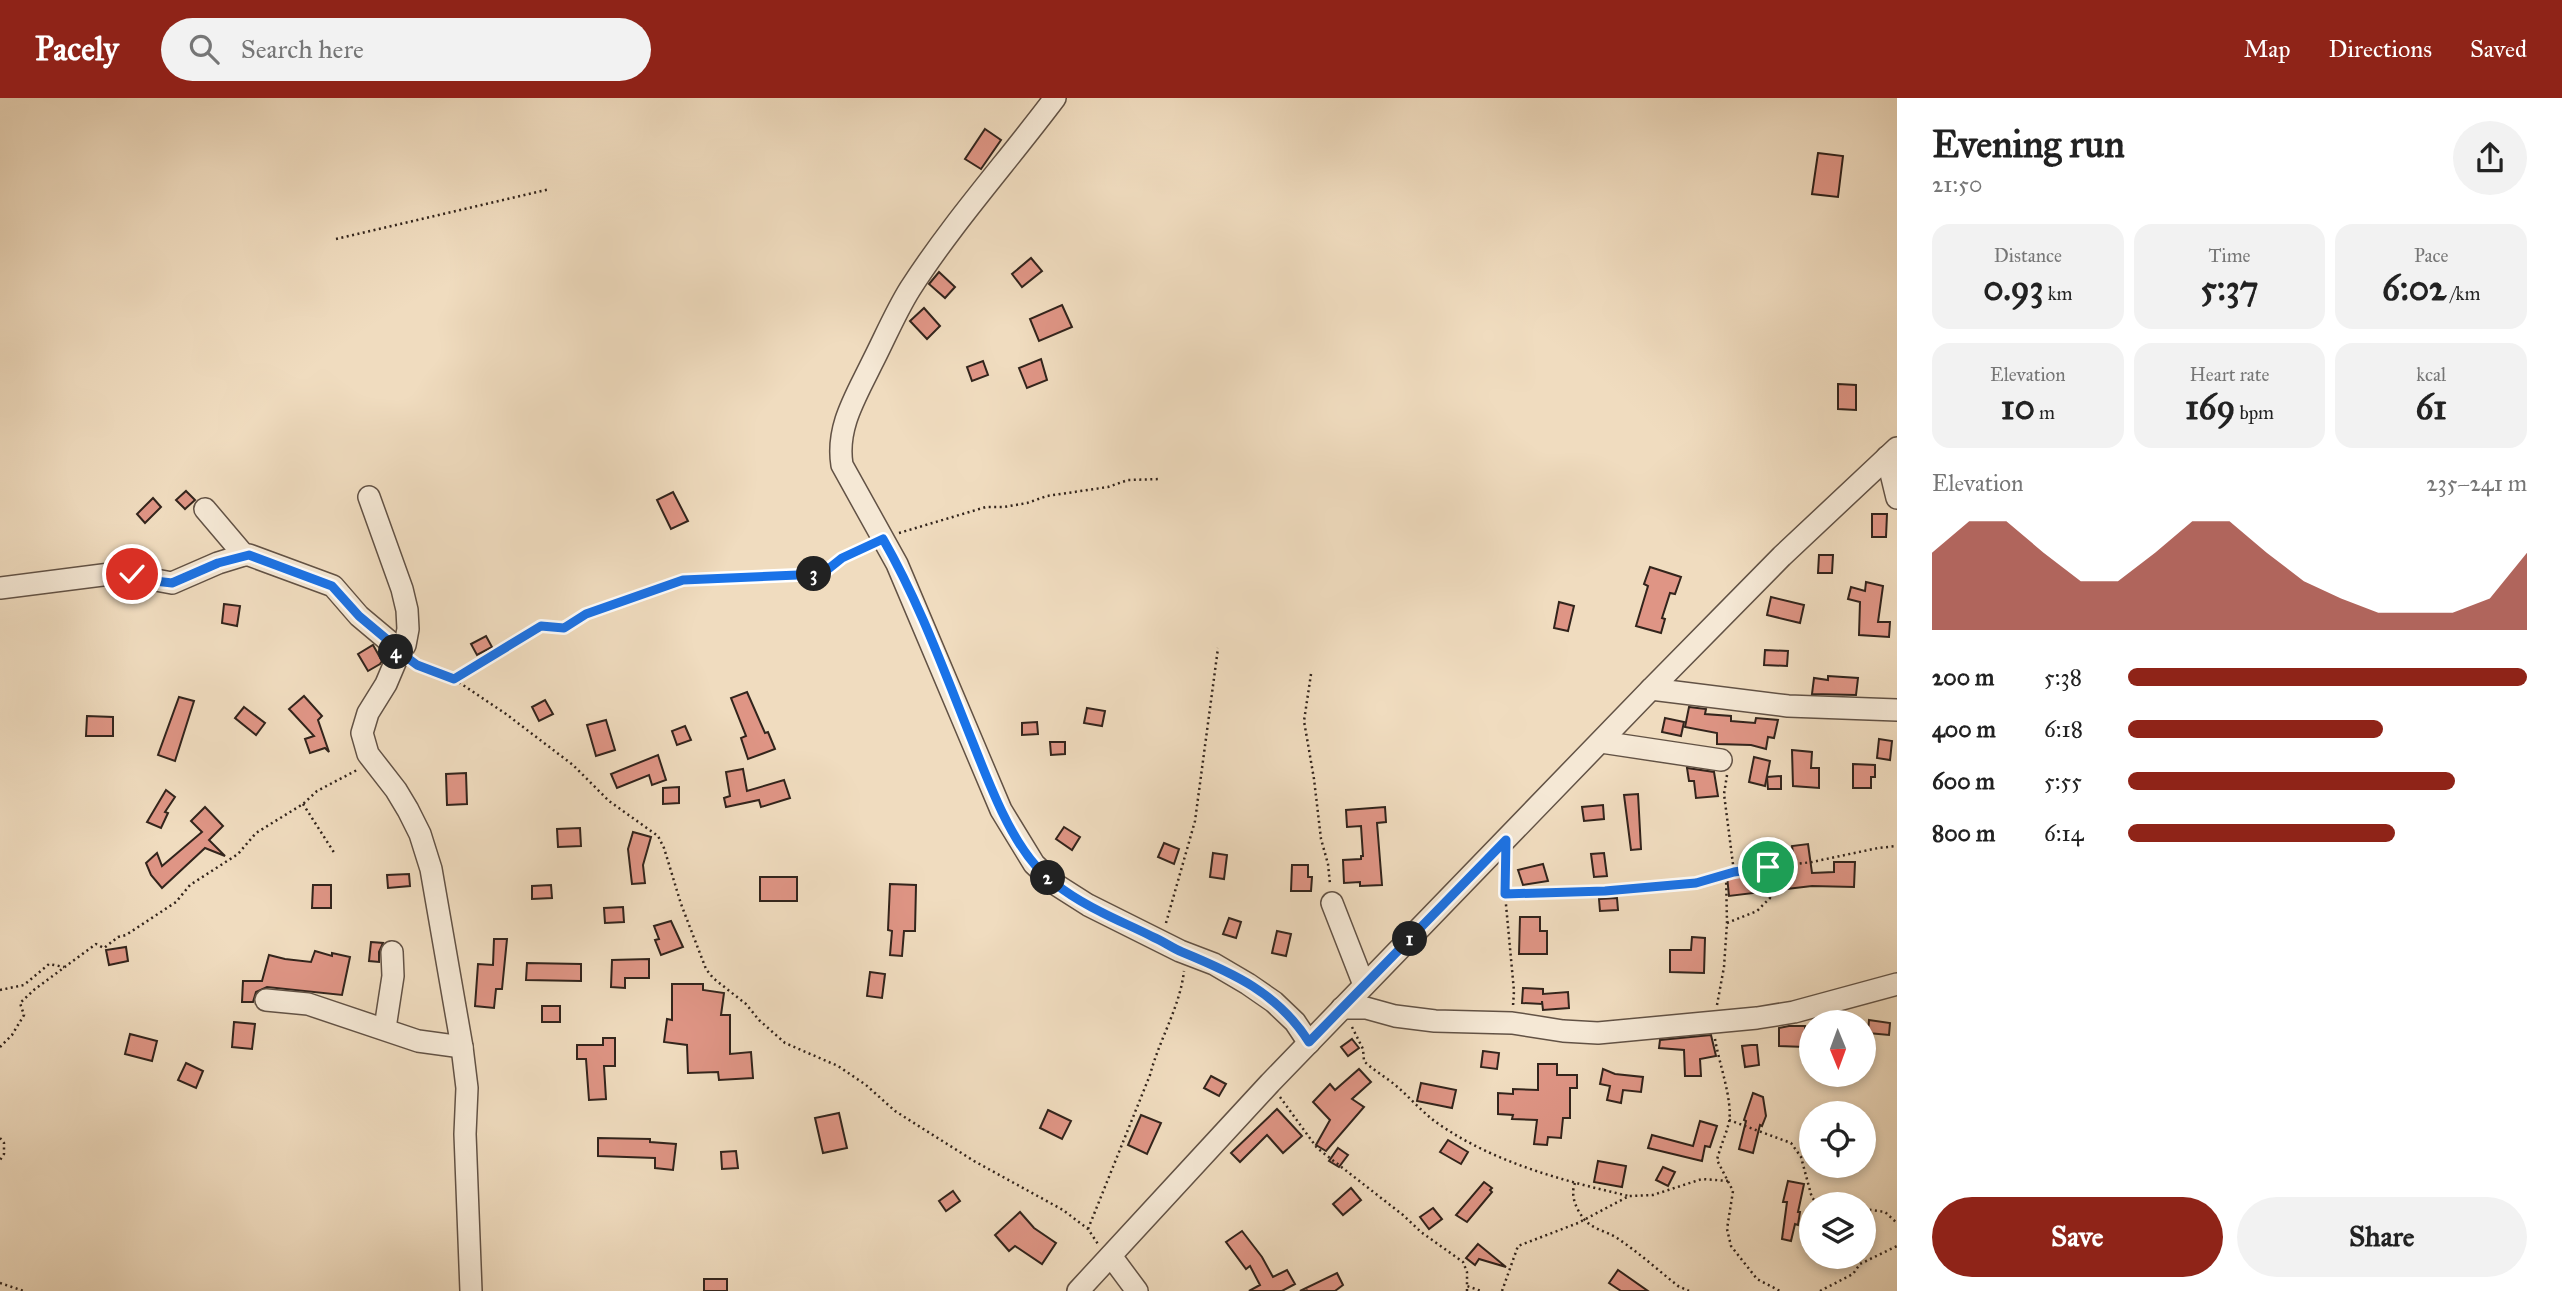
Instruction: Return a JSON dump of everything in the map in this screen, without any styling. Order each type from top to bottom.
[{"type":"street","points":[[1055,98],[915,282],[848,410],[839,449],[842,465],[897,564],[1001,810],[1034,864],[1055,884],[1088,905],[1214,964],[1274,1002],[1295,1021],[1309,1042]]},
{"type":"street","points":[[1892,453],[1897,498]]},
{"type":"street","points":[[1078,1291],[1309,1042],[1651,689],[1782,556],[1892,453]]},
{"type":"street","points":[[369,498],[407,610],[408,629],[405,645],[363,723],[363,744],[408,810],[420,834],[431,869],[467,1088],[465,1135],[471,1291]]},
{"type":"street","points":[[205,509],[244,555],[332,586],[359,616],[390,642],[399,655]]},
{"type":"street","points":[[0,588],[118,573],[172,583],[244,555]]},
{"type":"street","points":[[1651,689],[1788,706],[1897,710]]},
{"type":"street","points":[[1601,742],[1721,760]]},
{"type":"street","points":[[1332,903],[1364,985]]},
{"type":"street","points":[[385,1028],[393,976],[391,952]]},
{"type":"street","points":[[1342,1008],[1366,1008],[1395,1016],[1435,1021],[1512,1023],[1598,1033],[1714,1023],[1794,1012],[1897,984]]},
{"type":"street","points":[[266,1000],[308,1004],[418,1041],[462,1047]]},
{"type":"street","points":[[1111,1256],[1137,1291]]},
{"type":"path","points":[[336,239],[550,189]]},
{"type":"path","points":[[454,679],[541,626],[564,628],[586,614],[683,580],[822,574],[842,558],[883,539],[986,507],[1027,503],[1047,496],[1128,480],[1161,479]]},
{"type":"path","points":[[1088,1229],[1178,999],[1185,968],[1171,946],[1165,926],[1195,821],[1218,648]]},
{"type":"path","points":[[399,655],[454,679],[573,765],[600,794],[658,836],[706,969],[785,1043],[838,1066],[866,1085],[895,1111],[974,1161],[1063,1210],[1088,1229],[1111,1256]]},
{"type":"path","points":[[1311,674],[1304,721],[1332,903]]},
{"type":"path","points":[[1721,760],[1727,769],[1724,794],[1734,872]]},
{"type":"path","points":[[0,1047],[12,1035],[24,1015],[20,1003],[64,967],[96,944],[104,948],[176,902],[190,885],[238,854],[256,833],[303,804],[317,791],[360,769],[377,766]]},
{"type":"path","points":[[303,804],[335,854]]},
{"type":"path","points":[[1506,840],[1505,894],[1514,991],[1512,1023]]},
{"type":"path","points":[[1505,894],[1696,883],[1734,872],[1812,862],[1897,846]]},
{"type":"path","points":[[1727,923],[1757,911],[1770,898],[1768,867]]},
{"type":"path","points":[[1726,874],[1724,967],[1714,1023],[1719,1066],[1729,1097],[1729,1121],[1717,1160],[1733,1191],[1727,1229],[1731,1246],[1757,1279],[1780,1291]]},
{"type":"path","points":[[0,990],[24,985],[49,964],[64,967]]},
{"type":"path","points":[[1342,1008],[1359,1040],[1364,1061],[1427,1115],[1486,1152],[1575,1183],[1629,1196],[1653,1195],[1703,1179],[1730,1181]]},
{"type":"path","points":[[1270,1083],[1317,1148],[1404,1215],[1421,1232],[1463,1262],[1467,1272],[1467,1291]]},
{"type":"path","points":[[1729,1121],[1791,1143],[1801,1157],[1810,1192]]},
{"type":"path","points":[[0,1138],[4,1143],[4,1154],[0,1160]]},
{"type":"path","points":[[1575,1183],[1572,1189],[1574,1200],[1584,1220],[1616,1237],[1678,1286],[1689,1291]]},
{"type":"path","points":[[1502,1291],[1518,1246],[1584,1220],[1629,1196]]},
{"type":"path","points":[[1876,1211],[1885,1212],[1897,1223]]},
{"type":"path","points":[[1820,1291],[1853,1274],[1860,1264],[1897,1246]]},
{"type":"path","points":[[0,1283],[24,1291]]},
{"type":"path","points":[[1467,1286],[1481,1291]]},
{"type":"building","points":[[985,129],[1001,140],[981,169],[965,159]]},
{"type":"building","points":[[1818,153],[1843,156],[1838,197],[1812,194]]},
{"type":"building","points":[[1031,258],[1042,271],[1022,287],[1012,274]]},
{"type":"building","points":[[939,272],[955,287],[945,298],[929,284]]},
{"type":"building","points":[[1062,305],[1072,327],[1039,341],[1030,319]]},
{"type":"building","points":[[924,308],[940,326],[927,339],[910,321]]},
{"type":"building","points":[[1041,359],[1047,380],[1027,388],[1019,368]]},
{"type":"building","points":[[983,361],[988,375],[972,381],[967,367]]},
{"type":"building","points":[[1838,384],[1856,385],[1856,410],[1838,409]]},
{"type":"building","points":[[186,491],[195,500],[185,509],[176,500]]},
{"type":"building","points":[[673,492],[688,521],[671,529],[657,500]]},
{"type":"building","points":[[153,498],[161,507],[145,523],[137,514]]},
{"type":"building","points":[[1872,514],[1887,514],[1886,537],[1872,537]]},
{"type":"building","points":[[1819,555],[1833,555],[1832,573],[1818,573]]},
{"type":"building","points":[[1650,567],[1681,577],[1675,594],[1670,593],[1662,618],[1665,619],[1661,633],[1636,626],[1648,586],[1644,584]]},
{"type":"building","points":[[1866,582],[1883,586],[1878,622],[1890,622],[1889,637],[1859,635],[1860,602],[1848,599],[1851,587],[1865,591]]},
{"type":"building","points":[[1771,597],[1804,605],[1800,623],[1767,615]]},
{"type":"building","points":[[1559,602],[1574,606],[1568,631],[1554,628]]},
{"type":"building","points":[[224,604],[240,606],[237,626],[222,623]]},
{"type":"building","points":[[486,636],[492,647],[477,655],[471,644]]},
{"type":"building","points":[[373,645],[382,661],[368,671],[358,654]]},
{"type":"building","points":[[1765,650],[1788,651],[1787,666],[1764,665]]},
{"type":"building","points":[[1828,676],[1858,678],[1856,695],[1812,694],[1814,678],[1828,680]]},
{"type":"building","points":[[747,692],[775,749],[748,759],[741,738],[746,736],[731,698]]},
{"type":"building","points":[[304,696],[322,716],[318,720],[329,752],[325,748],[310,753],[305,739],[314,736],[289,709]]},
{"type":"building","points":[[179,697],[194,701],[175,761],[158,755]]},
{"type":"building","points":[[545,700],[553,714],[539,721],[532,707]]},
{"type":"building","points":[[244,707],[265,723],[256,735],[235,718]]},
{"type":"building","points":[[1689,707],[1706,709],[1705,714],[1731,716],[1731,721],[1755,723],[1756,718],[1778,720],[1774,738],[1768,737],[1766,749],[1751,745],[1717,744],[1717,733],[1685,727]]},
{"type":"building","points":[[1087,708],[1105,711],[1102,726],[1084,723]]},
{"type":"building","points":[[87,716],[113,717],[113,736],[86,736]]},
{"type":"building","points":[[1665,718],[1684,722],[1681,736],[1662,732]]},
{"type":"building","points":[[606,720],[615,750],[596,756],[587,725]]},
{"type":"building","points":[[1037,722],[1038,734],[1022,735],[1022,723]]},
{"type":"building","points":[[685,726],[691,740],[677,745],[672,731]]},
{"type":"building","points":[[1879,739],[1892,741],[1890,760],[1877,758]]},
{"type":"building","points":[[1050,742],[1065,742],[1065,754],[1051,755]]},
{"type":"building","points":[[1792,750],[1812,752],[1811,768],[1819,768],[1819,788],[1793,786]]},
{"type":"building","points":[[658,755],[666,780],[652,785],[649,775],[617,788],[611,774]]},
{"type":"building","points":[[1754,757],[1770,761],[1765,786],[1749,782]]},
{"type":"building","points":[[1853,764],[1875,765],[1871,788],[1853,788]]},
{"type":"building","points":[[1687,768],[1714,772],[1718,796],[1696,798],[1694,781],[1689,781]]},
{"type":"building","points":[[743,769],[747,791],[784,780],[790,798],[761,807],[759,800],[726,807],[724,798],[730,796],[726,772]]},
{"type":"building","points":[[466,773],[467,804],[447,805],[446,774]]},
{"type":"building","points":[[1781,776],[1781,789],[1768,789],[1767,777]]},
{"type":"building","points":[[679,787],[679,803],[663,804],[663,788]]},
{"type":"building","points":[[166,790],[175,797],[165,812],[168,813],[161,828],[147,822]]},
{"type":"building","points":[[1638,794],[1641,849],[1631,850],[1624,795]]},
{"type":"building","points":[[1603,805],[1604,819],[1584,821],[1582,807]]},
{"type":"building","points":[[205,807],[223,826],[209,840],[225,856],[205,848],[162,888],[151,875],[146,863],[157,853],[162,866],[202,832],[191,821]]},
{"type":"building","points":[[1385,807],[1386,822],[1377,823],[1382,885],[1360,886],[1360,882],[1344,883],[1343,860],[1361,859],[1363,856],[1361,826],[1347,827],[1346,810]]},
{"type":"building","points":[[1064,827],[1080,837],[1072,850],[1056,839]]},
{"type":"building","points":[[580,828],[581,846],[558,847],[557,829]]},
{"type":"building","points":[[633,832],[651,837],[643,865],[645,883],[632,884],[628,849]]},
{"type":"building","points":[[1164,843],[1179,849],[1174,864],[1158,857]]},
{"type":"building","points":[[1808,844],[1812,873],[1834,872],[1834,862],[1855,862],[1854,887],[1812,886],[1729,896],[1727,876],[1795,869],[1792,846]]},
{"type":"building","points":[[1213,853],[1227,855],[1224,879],[1210,877]]},
{"type":"building","points":[[1604,853],[1607,876],[1594,877],[1591,854]]},
{"type":"building","points":[[1543,864],[1548,881],[1523,885],[1518,870]]},
{"type":"building","points":[[1292,865],[1308,865],[1308,877],[1312,877],[1311,891],[1291,891]]},
{"type":"building","points":[[409,874],[410,886],[388,888],[387,875]]},
{"type":"building","points":[[760,877],[797,877],[797,901],[760,901]]},
{"type":"building","points":[[890,884],[916,885],[915,931],[904,931],[902,956],[890,955]]},
{"type":"building","points":[[313,885],[331,885],[331,908],[312,908]]},
{"type":"building","points":[[551,885],[552,898],[532,899],[532,886]]},
{"type":"building","points":[[1617,898],[1618,910],[1600,911],[1599,899]]},
{"type":"building","points":[[623,907],[624,922],[605,923],[604,908]]},
{"type":"building","points":[[1520,917],[1540,917],[1540,931],[1547,931],[1547,954],[1519,954]]},
{"type":"building","points":[[1229,918],[1241,922],[1236,938],[1223,934]]},
{"type":"building","points":[[671,921],[683,947],[661,955],[655,940],[659,939],[654,926]]},
{"type":"building","points":[[1277,931],[1291,934],[1286,956],[1272,953]]},
{"type":"building","points":[[1692,937],[1705,938],[1704,973],[1670,972],[1670,950],[1691,950]]},
{"type":"building","points":[[494,939],[507,939],[502,989],[496,989],[494,1008],[475,1006],[478,964],[493,965]]},
{"type":"building","points":[[371,942],[383,943],[379,962],[369,961]]},
{"type":"building","points":[[126,947],[128,961],[109,965],[106,950]]},
{"type":"building","points":[[315,951],[350,957],[342,995],[267,987],[256,992],[253,1002],[242,1002],[243,981],[262,981],[269,955],[311,962]]},
{"type":"building","points":[[649,959],[649,978],[625,978],[625,988],[611,987],[612,960]]},
{"type":"building","points":[[527,963],[581,964],[581,981],[526,980]]},
{"type":"building","points":[[870,972],[885,974],[882,998],[867,996]]},
{"type":"building","points":[[672,984],[703,984],[703,990],[724,993],[721,1015],[730,1015],[730,1054],[751,1052],[753,1078],[719,1080],[718,1072],[688,1073],[687,1045],[664,1042],[667,1019],[672,1020]]},
{"type":"building","points":[[1523,988],[1543,989],[1543,994],[1568,992],[1569,1008],[1543,1010],[1542,1001],[1542,1004],[1522,1003]]},
{"type":"building","points":[[542,1006],[560,1006],[560,1022],[542,1022]]},
{"type":"building","points":[[1876,1021],[1890,1023],[1889,1035],[1876,1034]]},
{"type":"building","points":[[234,1022],[255,1024],[252,1049],[232,1047]]},
{"type":"building","points":[[1799,1026],[1799,1047],[1779,1046],[1779,1028]]},
{"type":"building","points":[[130,1034],[157,1041],[152,1061],[125,1054]]},
{"type":"building","points":[[1711,1035],[1716,1056],[1700,1059],[1701,1076],[1685,1076],[1684,1050],[1659,1048],[1660,1040]]},
{"type":"building","points":[[603,1038],[615,1038],[615,1066],[604,1066],[606,1099],[589,1100],[586,1059],[577,1059],[577,1045],[603,1045]]},
{"type":"building","points":[[1352,1039],[1359,1048],[1348,1056],[1341,1047]]},
{"type":"building","points":[[1757,1045],[1759,1065],[1745,1067],[1742,1046]]},
{"type":"building","points":[[1483,1051],[1499,1053],[1497,1069],[1481,1067]]},
{"type":"building","points":[[186,1063],[203,1071],[196,1088],[178,1080]]},
{"type":"building","points":[[1538,1064],[1557,1064],[1557,1075],[1577,1075],[1577,1088],[1570,1088],[1570,1118],[1563,1118],[1561,1138],[1548,1137],[1547,1145],[1534,1144],[1537,1120],[1512,1119],[1513,1115],[1498,1114],[1498,1093],[1513,1094],[1513,1089],[1538,1090]]},
{"type":"building","points":[[1359,1069],[1371,1082],[1352,1099],[1364,1107],[1326,1151],[1316,1145],[1330,1120],[1313,1102],[1330,1084],[1335,1090]]},
{"type":"building","points":[[1603,1069],[1615,1074],[1643,1077],[1641,1092],[1623,1090],[1621,1103],[1607,1100],[1610,1086],[1600,1084]]},
{"type":"building","points":[[1211,1076],[1226,1084],[1219,1096],[1204,1088]]},
{"type":"building","points":[[1421,1083],[1456,1090],[1452,1108],[1417,1101]]},
{"type":"building","points":[[1753,1093],[1763,1097],[1766,1116],[1762,1126],[1760,1125],[1753,1153],[1739,1149],[1746,1121],[1744,1120]]},
{"type":"building","points":[[1277,1109],[1302,1136],[1283,1153],[1267,1135],[1240,1162],[1231,1153]]},
{"type":"building","points":[[1048,1110],[1071,1121],[1062,1139],[1040,1128]]},
{"type":"building","points":[[839,1113],[847,1148],[823,1153],[815,1118]]},
{"type":"building","points":[[1141,1115],[1161,1123],[1147,1154],[1128,1145]]},
{"type":"building","points":[[1700,1121],[1717,1126],[1710,1147],[1705,1146],[1702,1161],[1648,1148],[1652,1135],[1693,1146]]},
{"type":"building","points":[[598,1138],[650,1139],[650,1142],[676,1144],[673,1170],[655,1168],[655,1158],[598,1156]]},
{"type":"building","points":[[1448,1140],[1468,1152],[1461,1164],[1440,1152]]},
{"type":"building","points":[[1338,1148],[1348,1155],[1339,1167],[1329,1161]]},
{"type":"building","points":[[736,1151],[738,1168],[722,1169],[721,1152]]},
{"type":"building","points":[[1598,1161],[1626,1166],[1622,1187],[1594,1182]]},
{"type":"building","points":[[1663,1167],[1675,1172],[1668,1186],[1656,1180]]},
{"type":"building","points":[[1788,1181],[1804,1184],[1802,1192],[1799,1192],[1798,1225],[1795,1224],[1791,1241],[1782,1239],[1787,1202],[1783,1202]]},
{"type":"building","points":[[1484,1182],[1492,1188],[1492,1192],[1467,1222],[1456,1215]]},
{"type":"building","points":[[1351,1188],[1361,1200],[1343,1215],[1333,1204]]},
{"type":"building","points":[[953,1191],[960,1201],[946,1211],[939,1201]]},
{"type":"building","points":[[1433,1208],[1442,1219],[1429,1229],[1420,1217]]},
{"type":"building","points":[[1020,1212],[1034,1228],[1056,1243],[1042,1264],[1015,1246],[1009,1251],[995,1235]]},
{"type":"building","points":[[1242,1231],[1273,1277],[1287,1270],[1295,1284],[1282,1291],[1249,1291],[1260,1285],[1250,1266],[1246,1269],[1226,1242]]},
{"type":"building","points":[[1478,1244],[1506,1267],[1479,1259],[1475,1265],[1466,1258]]},
{"type":"building","points":[[1618,1270],[1648,1291],[1621,1291],[1609,1283]]},
{"type":"building","points":[[1337,1273],[1343,1285],[1335,1291],[1300,1291]]},
{"type":"building","points":[[704,1279],[727,1279],[727,1291],[704,1291]]},
{"type":"route","points":[[132,574],[172,583],[218,563],[249,555],[326,582],[340,592],[359,616],[390,642],[396,650],[397,658],[401,653],[417,665],[454,679],[541,626],[564,628],[586,614],[683,580],[822,574],[842,558],[883,539],[918,611],[1001,810],[1034,864],[1055,884],[1088,905],[1180,951],[1214,964],[1248,984],[1295,1021],[1309,1042],[1506,840],[1505,894],[1605,891],[1696,883],[1734,872],[1768,867]]}]
